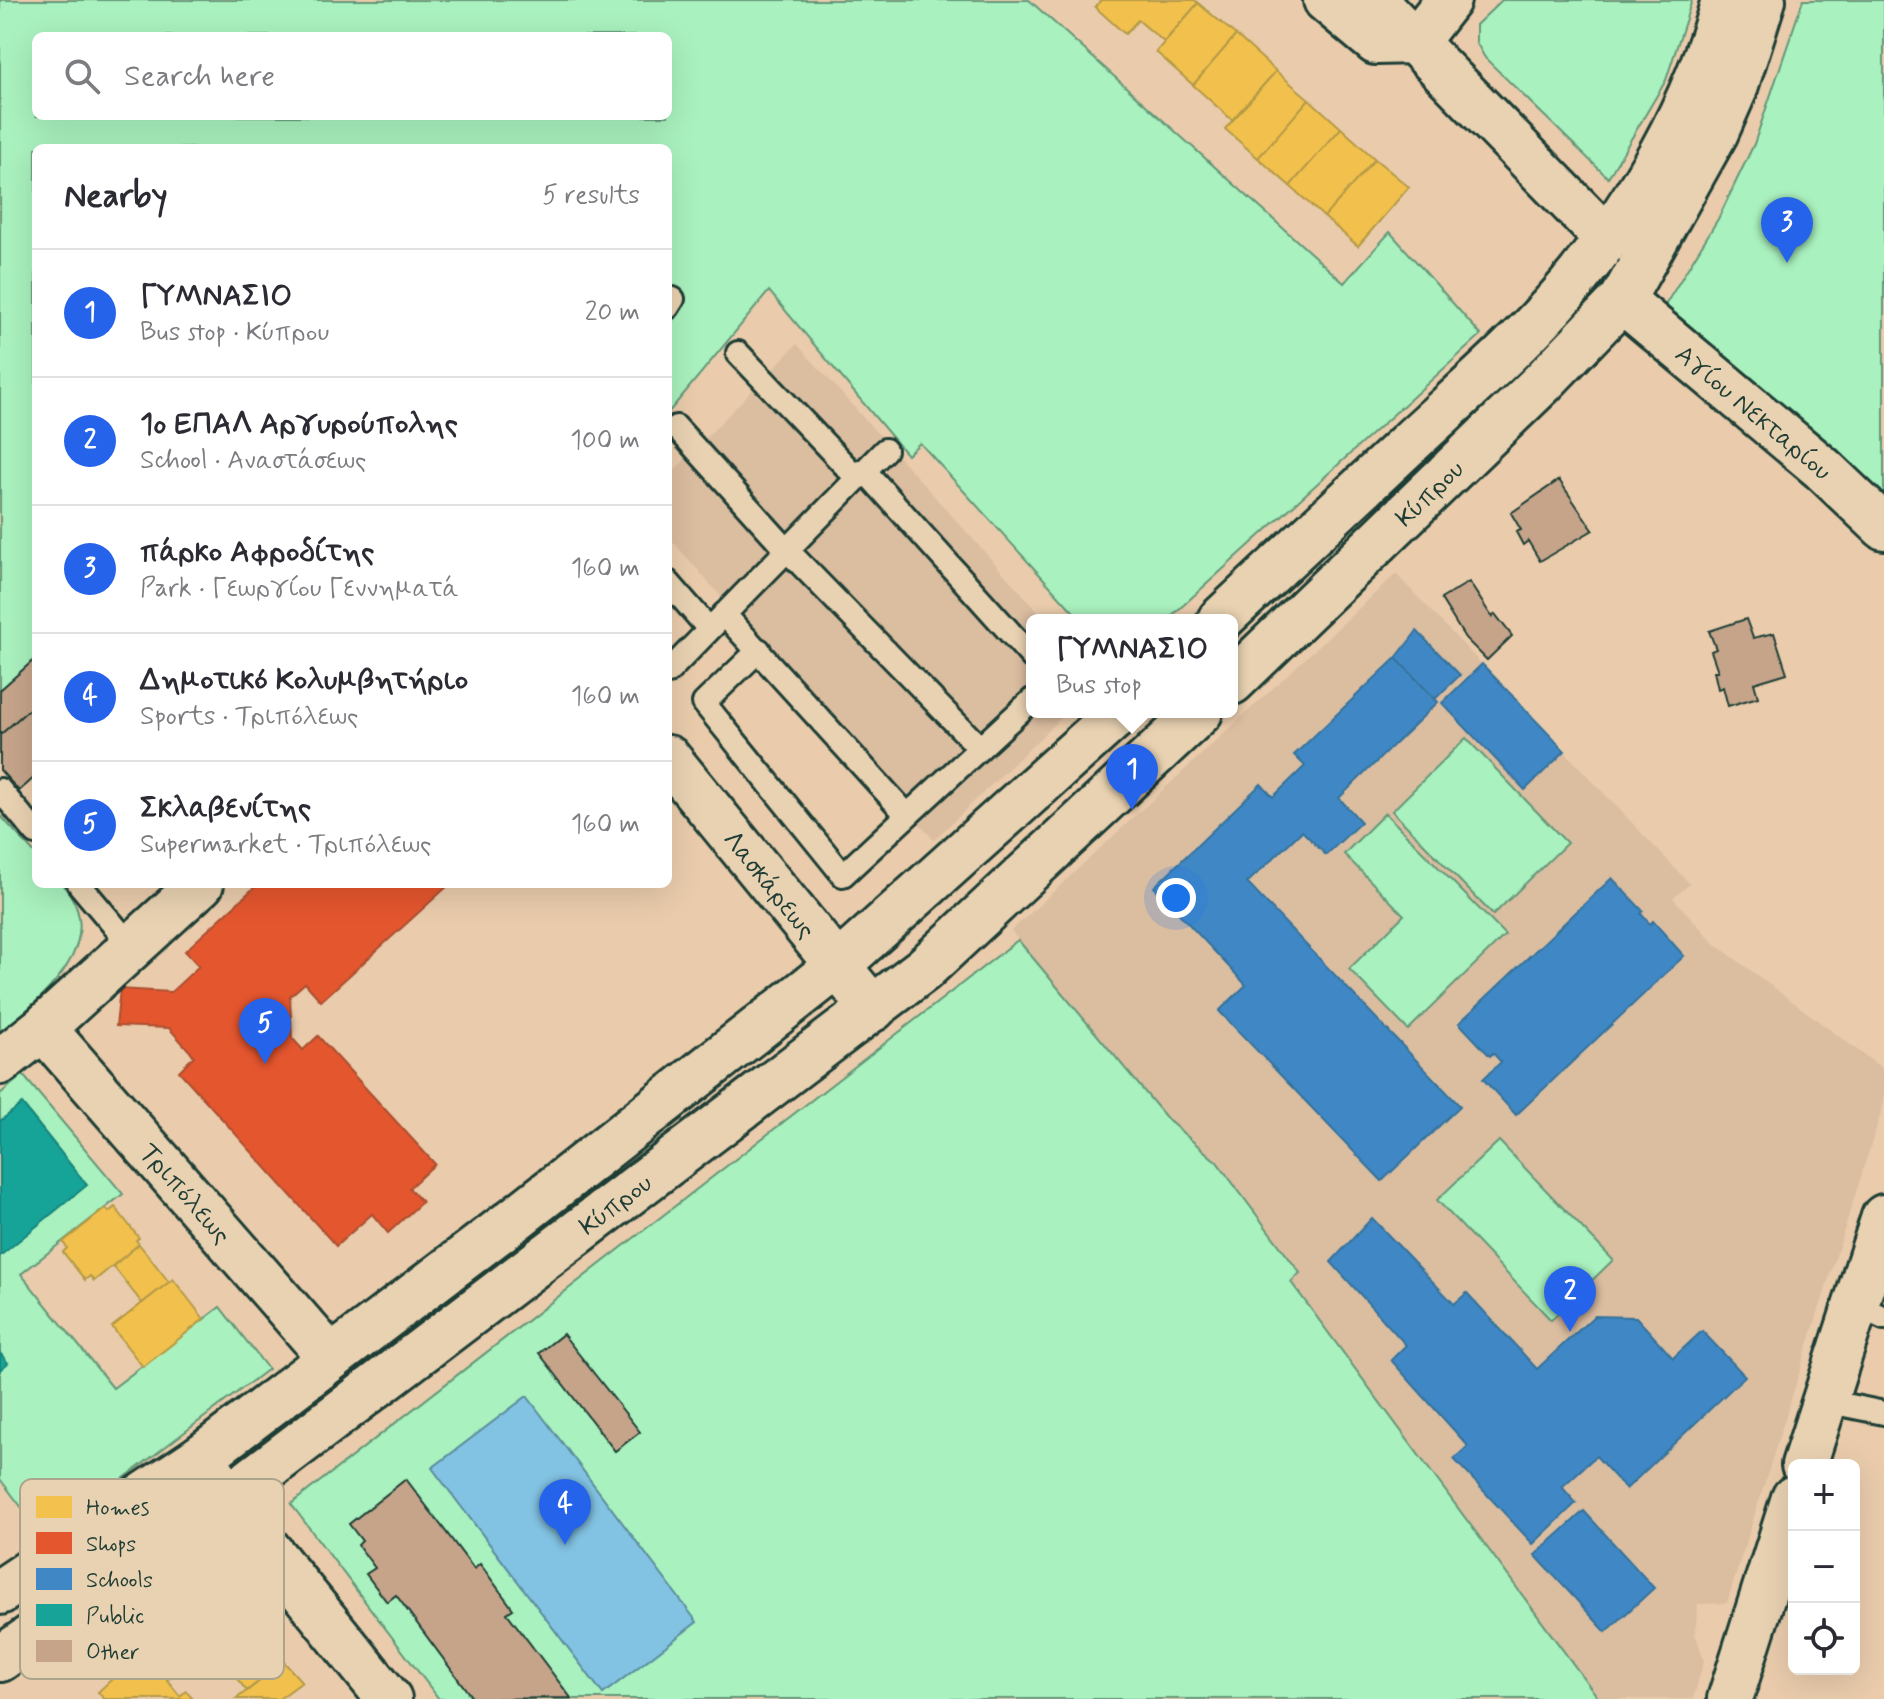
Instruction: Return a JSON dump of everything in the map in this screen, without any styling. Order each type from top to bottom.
[{"type":"main road","points":[[1326,0],[1376,42],[1416,41]]},
{"type":"main road","points":[[1374,0],[1607,239],[1622,300]]},
{"type":"main road","points":[[1416,41],[1448,0]]},
{"type":"main road","name":"Κύπρου","points":[[1226,614],[1506,353],[1568,288],[1607,239],[1688,103],[1704,66],[1724,0]]},
{"type":"main road","name":"Κύπρου","points":[[1238,676],[1542,383],[1622,300],[1716,132],[1734,91],[1763,0]]},
{"type":"main road","name":"Αγίου Νεκταρίου","points":[[1622,300],[1823,469],[1884,527]]},
{"type":"main road","name":"Κύπρου","points":[[168,1479],[515,1219],[836,967],[1113,718]]},
{"type":"main road","name":"Κύπρου","points":[[253,1479],[924,969],[1194,718]]},
{"type":"main road","name":"Λασκάρεως","points":[[672,763],[873,1009]]},
{"type":"main road","points":[[0,1062],[43,1028],[197,888]]},
{"type":"main road","name":"Τριπόλεως","points":[[43,1028],[330,1357]]},
{"type":"main road","points":[[1806,1459],[1825,1401],[1870,1311],[1884,1217]]},
{"type":"main road","points":[[201,1457],[215,1479]]},
{"type":"main road","points":[[1730,1699],[1788,1517]]},
{"type":"main road","points":[[284,1568],[389,1699]]},
{"type":"main road","name":"Κύπρου","points":[[0,1592],[20,1579]]},
{"type":"main road","name":"Κύπρου","points":[[0,1659],[20,1645]]},
{"type":"lane","points":[[738,353],[861,474],[1026,651]]},
{"type":"lane","points":[[676,427],[787,550],[980,748]]},
{"type":"lane","points":[[672,668],[885,450]]},
{"type":"lane","points":[[672,585],[717,622],[759,650],[907,815]]},
{"type":"lane","points":[[759,650],[704,703],[843,875],[1026,706]]},
{"type":"lane","points":[[0,790],[32,828]]},
{"type":"lane","points":[[82,888],[132,947]]},
{"type":"lane","points":[[1825,1401],[1884,1413]]},
{"type":"shaded area","points":[[797,344],[1041,614],[1026,614],[1026,718],[1061,718],[934,840],[672,541],[672,473]]},
{"type":"shaded area","points":[[1396,574],[1690,884],[1673,898],[1714,943],[1884,1070],[1884,1103],[1727,1603],[1698,1604],[1695,1633],[1704,1661],[1693,1699],[1599,1699],[1291,1281],[1300,1272],[1217,1162],[1169,1121],[1011,931]]},
{"type":"green space","points":[[0,0],[1029,0],[1344,283],[1390,232],[1481,335],[1174,614],[1076,614],[920,443],[907,455],[769,291],[672,408],[672,144],[32,144],[32,707],[0,735]]},
{"type":"green space","points":[[1502,0],[1692,0],[1666,80],[1608,178],[1485,58],[1476,42],[1476,25]]},
{"type":"green space","points":[[1803,0],[1884,0],[1884,500],[1664,307],[1718,219],[1754,144]]},
{"type":"green space","points":[[1466,738],[1567,843],[1493,915],[1392,811]]},
{"type":"green space","points":[[1385,813],[1505,935],[1408,1030],[1349,969],[1404,915],[1344,854]]},
{"type":"green space","points":[[0,815],[32,851],[32,888],[65,888],[76,906],[80,927],[76,947],[52,986],[0,1033]]},
{"type":"green space","points":[[1018,940],[1169,1121],[1217,1162],[1300,1273],[1291,1282],[1599,1699],[439,1699],[291,1504]]},
{"type":"green space","points":[[23,1075],[123,1194],[21,1274],[113,1388],[220,1307],[268,1369],[123,1479],[20,1479],[20,1505],[0,1479],[0,1094]]},
{"type":"green space","points":[[1499,1141],[1613,1260],[1551,1320],[1437,1200]]},
{"type":"water","points":[[527,1396],[697,1622],[603,1694],[432,1468]]},
{"type":"building: Homes","points":[[1101,0],[1195,0],[1198,3],[1164,42],[1138,20],[1125,34],[1095,7]]},
{"type":"building: Homes","points":[[1198,3],[1236,35],[1193,85],[1156,52]]},
{"type":"building: Homes","points":[[1236,35],[1276,71],[1232,120],[1193,85]]},
{"type":"building: Homes","points":[[1276,71],[1309,99],[1258,158],[1225,129]]},
{"type":"building: Homes","points":[[1309,99],[1341,128],[1290,186],[1258,158]]},
{"type":"building: Homes","points":[[1341,128],[1375,159],[1324,217],[1290,186]]},
{"type":"building: Homes","points":[[1375,159],[1409,187],[1358,246],[1324,217]]},
{"type":"building: Homes","points":[[115,1207],[139,1238],[136,1240],[139,1244],[94,1281],[90,1276],[85,1280],[63,1252],[67,1248],[63,1242],[106,1208],[109,1212]]},
{"type":"building: Homes","points":[[139,1244],[169,1282],[142,1303],[113,1266]]},
{"type":"building: Homes","points":[[173,1279],[204,1319],[143,1367],[112,1327]]},
{"type":"building: Homes","points":[[284,1662],[302,1682],[279,1699],[236,1699],[262,1679],[284,1679]]},
{"type":"building: Homes","points":[[112,1679],[168,1679],[180,1696],[186,1691],[193,1699],[104,1699],[98,1692]]},
{"type":"building: Homes","points":[[237,1679],[262,1679],[247,1691]]},
{"type":"building: Shops","points":[[254,888],[446,888],[321,1001],[305,983],[290,996],[292,1038],[303,1050],[318,1036],[435,1164],[409,1188],[422,1202],[388,1233],[372,1214],[336,1246],[179,1071],[194,1056],[169,1028],[116,1026],[120,989],[171,992],[199,966],[185,951]]},
{"type":"building: Schools","points":[[1417,631],[1460,675],[1435,699],[1396,658]]},
{"type":"building: Schools","points":[[1396,658],[1438,702],[1339,798],[1361,822],[1326,855],[1302,831],[1247,883],[1460,1106],[1382,1181],[1219,1011],[1246,985],[1154,887],[1261,784],[1273,797],[1305,766],[1294,755]]},
{"type":"building: Schools","points":[[1482,664],[1565,751],[1525,790],[1442,703]]},
{"type":"building: Schools","points":[[1612,878],[1643,911],[1641,914],[1650,924],[1653,921],[1684,956],[1516,1115],[1483,1079],[1501,1062],[1493,1053],[1490,1056],[1459,1023]]},
{"type":"building: Schools","points":[[1372,1218],[1454,1304],[1467,1293],[1537,1369],[1594,1316],[1636,1317],[1673,1358],[1702,1331],[1745,1376],[1626,1489],[1596,1456],[1562,1487],[1576,1503],[1533,1544],[1454,1459],[1468,1446],[1391,1360],[1406,1345],[1331,1262]]},
{"type":"building: Schools","points":[[1584,1511],[1654,1588],[1606,1632],[1535,1555]]},
{"type":"building: Public","points":[[22,1104],[87,1185],[0,1256],[0,1121]]},
{"type":"building: Public","points":[[0,1353],[8,1363],[0,1370]]},
{"type":"building: Other","points":[[1559,480],[1593,530],[1540,561],[1528,541],[1523,545],[1516,532],[1521,530],[1511,513]]},
{"type":"building: Other","points":[[1469,582],[1492,617],[1495,614],[1512,636],[1487,660],[1465,638],[1441,599]]},
{"type":"building: Other","points":[[1746,619],[1753,638],[1774,633],[1787,673],[1754,683],[1758,697],[1728,706],[1723,687],[1718,689],[1714,671],[1718,671],[1711,651],[1716,649],[1709,631]]},
{"type":"building: Other","points":[[32,662],[32,707],[0,735],[0,690]]},
{"type":"building: Other","points":[[32,707],[32,780],[19,791],[0,770],[0,735]]},
{"type":"building: Other","points":[[563,1334],[640,1432],[615,1451],[539,1353]]},
{"type":"building: Other","points":[[406,1479],[474,1569],[480,1564],[513,1609],[507,1613],[571,1698],[473,1699],[396,1595],[387,1602],[366,1574],[375,1568],[358,1545],[362,1541],[349,1524]]},
{"type":"place","name":"πάρκο Αφροδίτης","points":[[1787,263]]},
{"type":"place","name":"ΓΥΜΝΑΣΙΟ","points":[[1132,810]]},
{"type":"place","name":"Σκλαβενίτης","points":[[265,1064]]},
{"type":"place","name":"1o ΕΠΑΛ Αργυρούπολης","points":[[1570,1332]]},
{"type":"place","name":"Δημοτικό Κολυμβητήριο","points":[[565,1545]]}]
